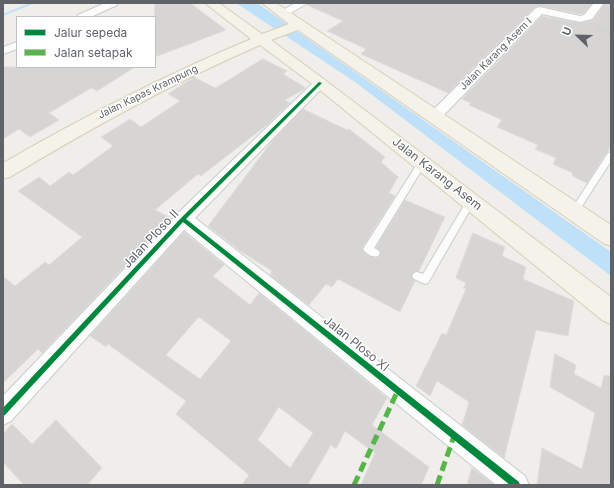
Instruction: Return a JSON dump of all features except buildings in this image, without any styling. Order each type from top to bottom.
[{"type":"main road","name":"Jalan Karang Asem","points":[[211,3],[320,83],[611,312]]},
{"type":"main road","points":[[268,3],[296,26],[434,117],[611,238]]},
{"type":"main road","name":"Jalan Kapas Krampung","points":[[3,172],[84,124],[135,97],[262,39],[296,26]]},
{"type":"street","points":[[84,16],[113,3]]},
{"type":"street","points":[[282,13],[303,3]]},
{"type":"street","name":"Jalan Karang Asem I","points":[[434,117],[542,7],[580,19],[588,17],[599,3]]},
{"type":"street","points":[[3,51],[16,45]]},
{"type":"street","name":"Jalan Ploso II","points":[[3,413],[183,219],[320,83]]},
{"type":"street","name":"Jalan Ploso XI","points":[[183,219],[516,485]]},
{"type":"lane","points":[[574,212],[611,155]]},
{"type":"lane","points":[[376,254],[368,249],[422,163]]},
{"type":"lane","points":[[417,276],[425,280],[471,201]]},
{"type":"water","points":[[236,3],[257,3],[611,252],[611,276],[355,82]]},
{"type":"waterway","points":[[3,15],[33,3]]},
{"type":"marked path","points":[[354,485],[398,390]]},
{"type":"marked path","points":[[437,485],[454,436]]},
{"type":"cycle path","points":[[3,413],[183,219],[320,83]]},
{"type":"cycle path","points":[[183,219],[516,485]]}]
